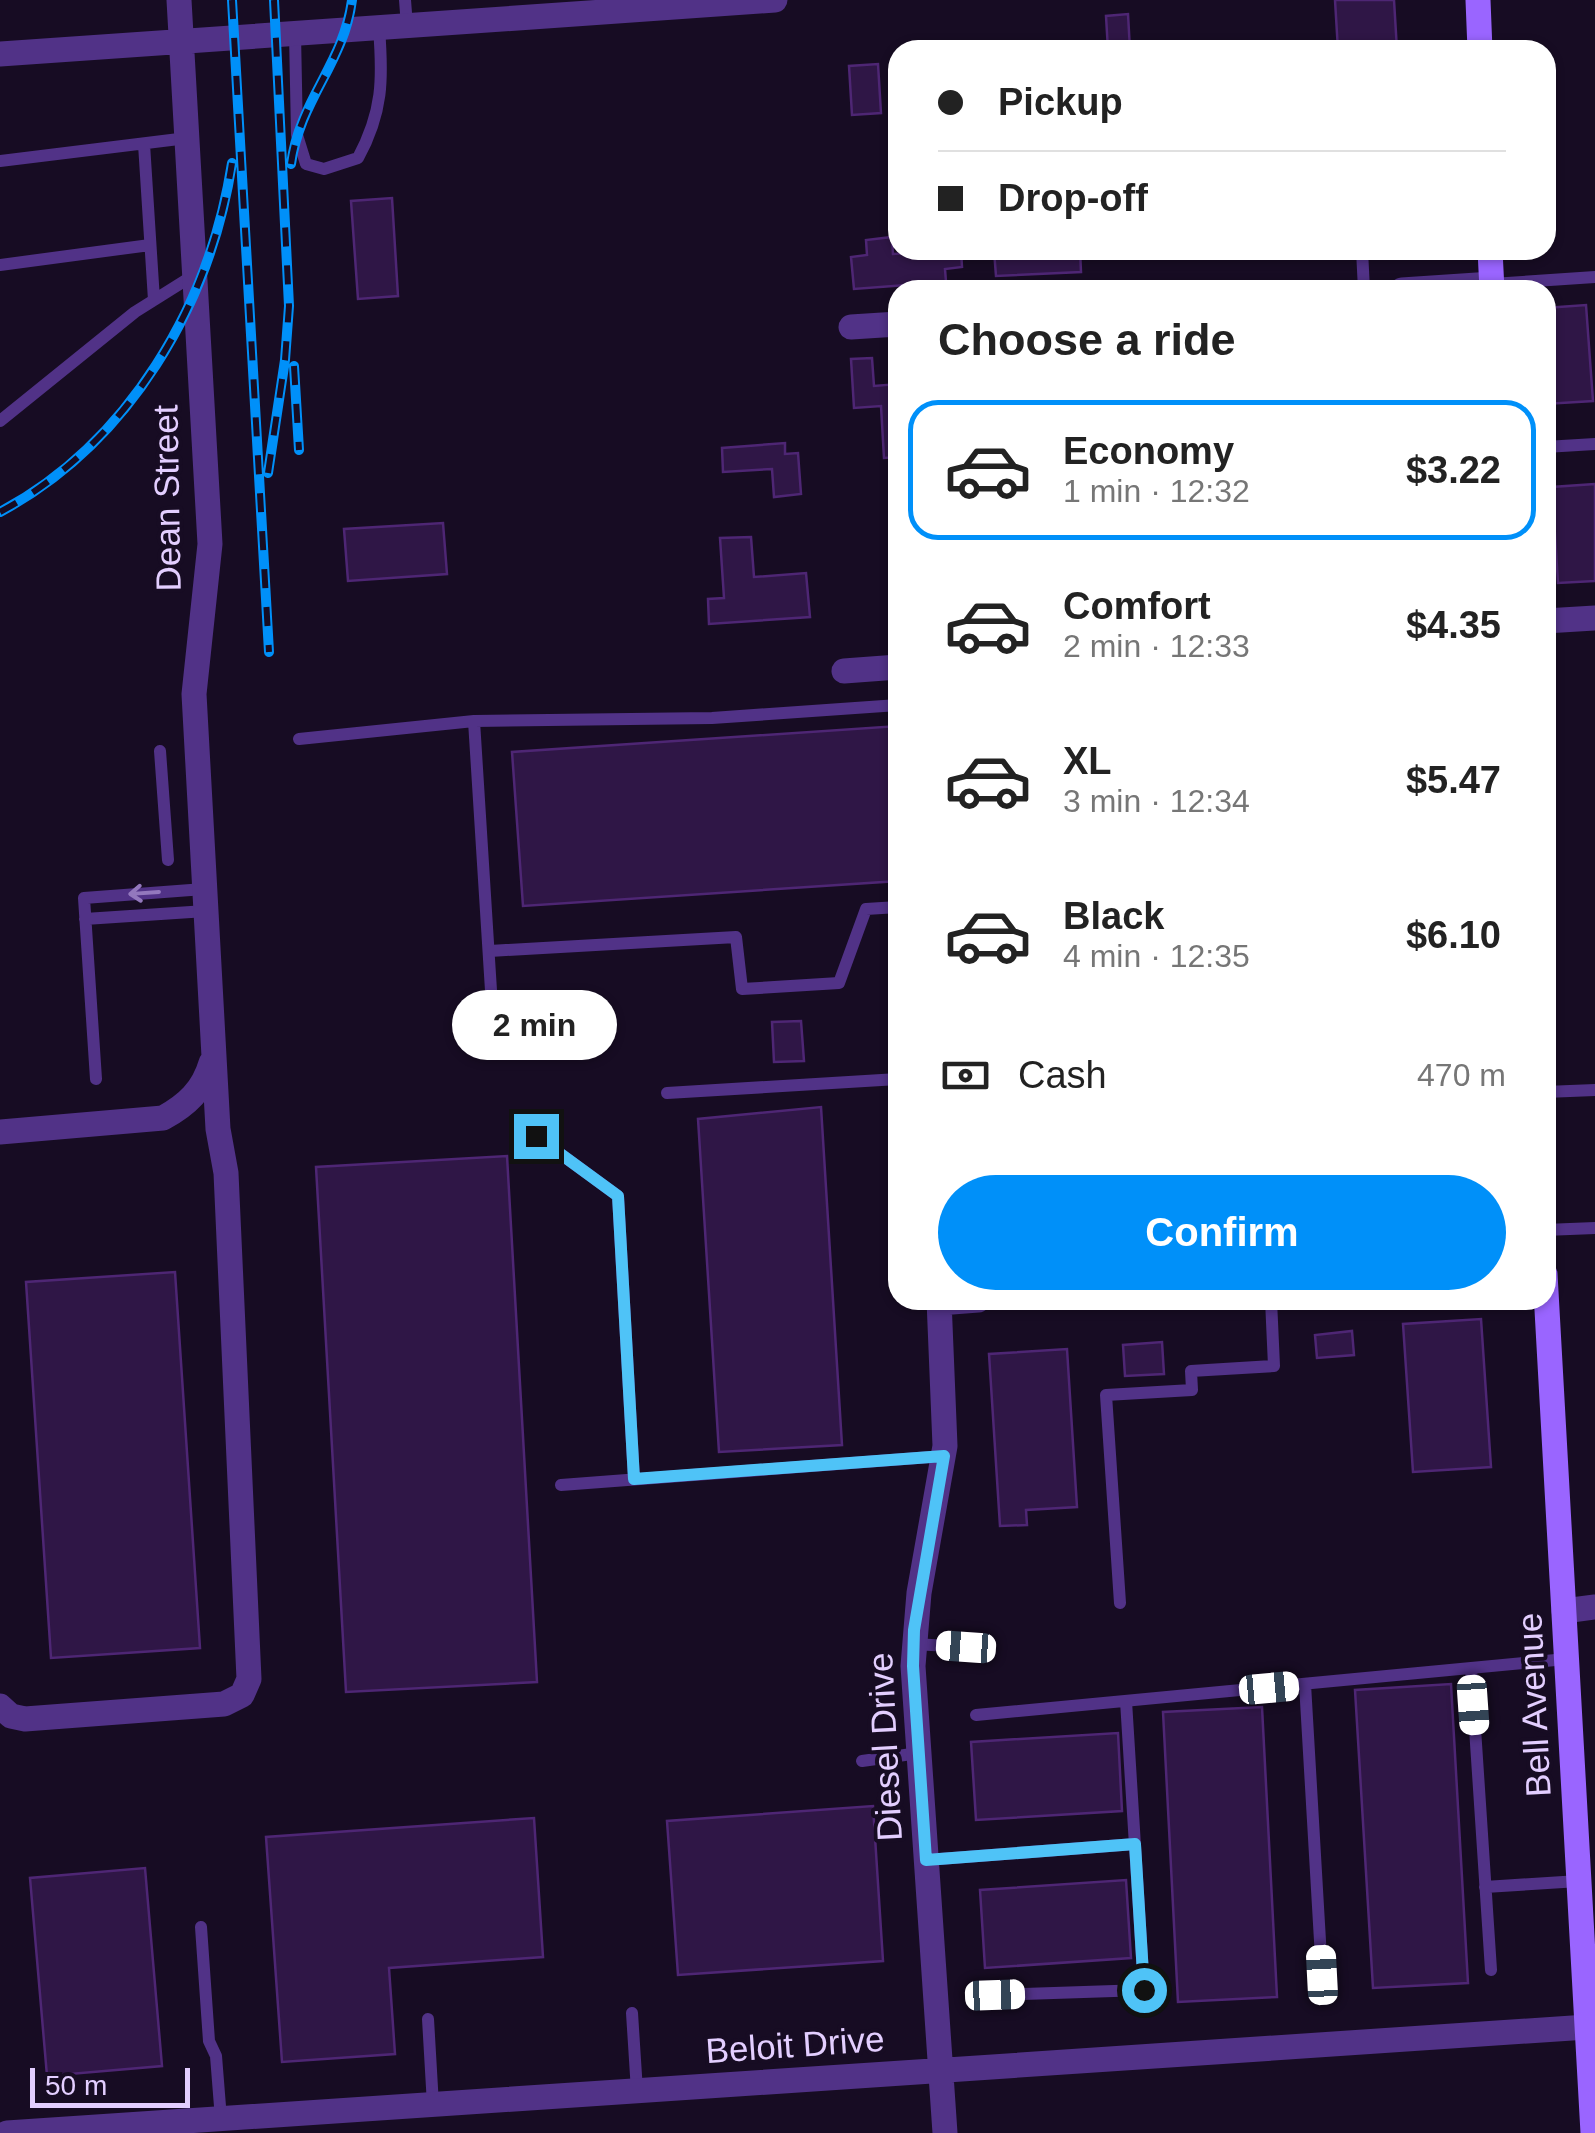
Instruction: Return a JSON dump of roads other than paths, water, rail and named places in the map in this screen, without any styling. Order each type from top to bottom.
[{"type":"main road","points":[[1478,0],[1480,40]]},
{"type":"main road","name":"Bell Avenue","points":[[1547,1310],[1579,1881],[1591,2027],[1593,2133]]},
{"type":"street","name":"Dean Street","points":[[0,1706],[12,1716],[25,1719],[224,1704],[247,1688],[226,1173],[218,1129],[194,694],[210,544],[179,0]]},
{"type":"street","points":[[0,54],[379,28],[406,13],[774,0]]},
{"type":"street","points":[[851,327],[888,325]]},
{"type":"street","points":[[1556,621],[1595,618]]},
{"type":"street","points":[[844,671],[888,668]]},
{"type":"street","points":[[0,1132],[163,1118],[183,1107],[200,1090],[214,1054]]},
{"type":"street","name":"Diesel Drive","points":[[939,1310],[944,1456],[919,1593],[914,1644],[944,2133]]},
{"type":"street","points":[[1564,1612],[1595,1608]]},
{"type":"street","name":"Beloit Drive","points":[[7,2133],[222,2119],[274,2124],[433,2104],[1591,2027]]},
{"type":"lane","points":[[294,34],[297,134],[306,164],[324,169],[358,158],[374,128],[381,100],[379,28]]},
{"type":"lane","points":[[0,161],[187,138]]},
{"type":"lane","points":[[144,144],[154,300]]},
{"type":"lane","points":[[0,265],[150,245]]},
{"type":"lane","points":[[0,422],[135,312],[194,275]]},
{"type":"lane","points":[[1556,281],[1595,277]]},
{"type":"lane","points":[[1556,446],[1595,444]]},
{"type":"lane","points":[[299,739],[474,722],[712,718],[888,706]]},
{"type":"lane","points":[[474,722],[494,1038]]},
{"type":"lane","points":[[160,751],[168,860]]},
{"type":"lane","points":[[96,1079],[84,898],[205,900]]},
{"type":"lane","points":[[85,920],[205,900]]},
{"type":"lane","points":[[490,951],[736,937],[742,990],[839,984],[866,909],[888,908]]},
{"type":"lane","points":[[667,1094],[888,1080]]},
{"type":"lane","points":[[1556,1092],[1595,1090]]},
{"type":"lane","points":[[536,1136],[618,1196],[634,1479]]},
{"type":"lane","points":[[1556,1230],[1595,1228]]},
{"type":"lane","points":[[1120,1603],[1106,1395],[1192,1390],[1191,1371],[1274,1366],[1271,1310]]},
{"type":"lane","points":[[561,1485],[944,1456]]},
{"type":"lane","points":[[914,1644],[966,1647]]},
{"type":"lane","points":[[976,1716],[1566,1660]]},
{"type":"lane","points":[[1471,1668],[1491,1970]]},
{"type":"lane","points":[[1305,1684],[1322,1975]]},
{"type":"lane","points":[[995,1995],[1144,1990],[1126,1701]]},
{"type":"lane","points":[[862,1760],[919,1753]]},
{"type":"lane","points":[[926,1860],[1135,1844]]},
{"type":"lane","points":[[1486,1887],[1579,1881]]},
{"type":"lane","points":[[200,1927],[208,2041],[216,2056],[222,2119]]},
{"type":"lane","points":[[632,2013],[637,2091]]},
{"type":"lane","points":[[428,2018],[433,2104]]},
{"type":"railway","points":[[232,0],[269,652]]},
{"type":"railway","points":[[268,473],[289,306],[274,0]]},
{"type":"railway","points":[[291,164],[303,120],[340,43],[352,0]]},
{"type":"railway","points":[[0,512],[46,483],[88,448],[124,409],[156,365],[205,268],[232,163]]},
{"type":"railway","points":[[294,366],[299,450]]}]
